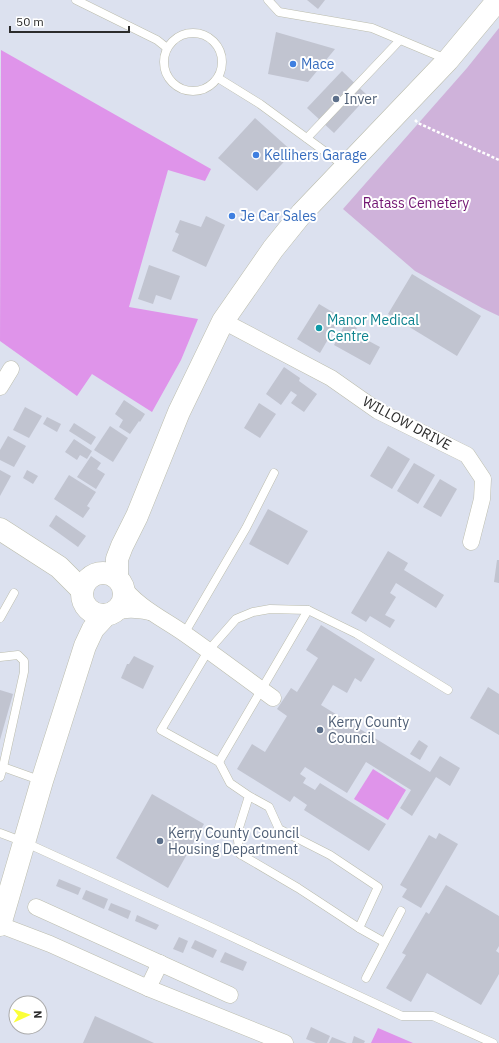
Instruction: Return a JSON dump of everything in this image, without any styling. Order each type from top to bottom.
[{"type":"main road","points":[[0,925],[42,781],[85,646],[94,629],[102,592],[137,516],[179,412],[223,321],[273,249],[302,214],[448,60],[498,0]]},
{"type":"main road","points":[[0,529],[59,568],[74,573],[102,592]]},
{"type":"street","name":"WILLOW DRIVE","points":[[223,321],[331,378],[378,411],[467,455],[483,478],[482,499],[470,542]]},
{"type":"street","points":[[0,387],[11,369]]},
{"type":"street","points":[[102,592],[125,609],[135,609],[151,613]]},
{"type":"street","points":[[102,592],[127,593],[151,613],[184,634],[267,693]]},
{"type":"street","points":[[36,907],[230,995]]},
{"type":"street","points":[[0,925],[50,944],[264,1039],[285,1043]]},
{"type":"street","points":[[148,988],[160,963]]},
{"type":"lane","points":[[76,0],[156,40],[167,48]]},
{"type":"lane","points":[[268,0],[279,12],[372,28],[448,60]]},
{"type":"lane","points":[[190,32],[209,36],[216,43],[223,60],[222,70],[212,86],[192,92],[182,90],[174,85],[168,77],[164,67],[164,57],[167,48],[173,40],[190,32]]},
{"type":"lane","points":[[307,138],[400,40]]},
{"type":"lane","points":[[218,78],[260,104],[347,168]]},
{"type":"lane","points":[[184,634],[246,528],[274,473]]},
{"type":"lane","points":[[0,618],[14,593]]},
{"type":"lane","points":[[359,928],[378,887],[330,855],[279,829],[270,807],[249,796],[230,783],[219,762],[161,730],[208,651],[236,619],[253,612],[270,608],[308,610],[358,634],[448,690]]},
{"type":"lane","points":[[219,762],[267,693],[308,610]]},
{"type":"lane","points":[[0,657],[18,655],[24,661],[24,672],[0,777]]},
{"type":"lane","points":[[3,767],[42,781]]},
{"type":"lane","points":[[249,796],[237,834],[240,854],[298,888],[359,928],[384,942]]},
{"type":"lane","points":[[0,833],[24,842],[213,928],[402,1016],[433,1016],[493,1043]]},
{"type":"lane","points":[[366,978],[402,910]]},
{"type":"path","points":[[403,109],[418,123],[499,160]]},
{"type":"shaded area","points":[[1,50],[211,169],[205,181],[168,170],[129,307],[198,319],[181,360],[152,412],[92,374],[77,396],[0,341]]},
{"type":"shaded area","points":[[373,769],[406,790],[388,820],[354,799]]},
{"type":"shaded area","points":[[378,1028],[413,1043],[371,1043]]},
{"type":"green space","name":"Ratass Cemetery","points":[[499,28],[499,316],[415,271],[343,209],[467,68]]},
{"type":"building","points":[[307,0],[325,0],[318,9]]},
{"type":"building","points":[[276,32],[335,49],[308,82],[268,74]]},
{"type":"building","points":[[342,71],[368,96],[334,133],[307,108]]},
{"type":"building","name":"Kellihers Garage","points":[[255,118],[293,152],[257,191],[218,158]]},
{"type":"building","points":[[206,216],[225,225],[206,267],[172,251],[179,234],[175,232],[180,220],[201,227]]},
{"type":"building","points":[[149,265],[180,276],[171,300],[156,295],[153,304],[138,299]]},
{"type":"building","points":[[412,274],[481,316],[457,356],[388,314]]},
{"type":"building","name":"Manor Medical Centre","points":[[319,304],[341,317],[320,353],[297,339]]},
{"type":"building","points":[[346,322],[357,328],[354,333],[380,347],[370,365],[334,345]]},
{"type":"building","points":[[284,367],[300,378],[299,381],[317,394],[304,412],[291,403],[297,395],[291,391],[281,405],[266,394]]},
{"type":"building","points":[[124,400],[145,414],[130,434],[119,427],[123,420],[115,414]]},
{"type":"building","points":[[259,403],[276,414],[260,438],[244,428]]},
{"type":"building","points":[[25,407],[42,416],[29,438],[13,430]]},
{"type":"building","points":[[47,417],[61,424],[57,432],[43,424]]},
{"type":"building","points":[[74,423],[96,437],[91,445],[69,431]]},
{"type":"building","points":[[110,426],[128,438],[113,462],[94,450]]},
{"type":"building","points":[[8,436],[26,446],[14,467],[0,460],[0,450]]},
{"type":"building","points":[[74,439],[92,451],[87,459],[80,455],[77,460],[65,452]]},
{"type":"building","points":[[388,446],[410,459],[392,489],[370,476]]},
{"type":"building","points":[[91,456],[101,463],[97,469],[105,474],[96,489],[77,477]]},
{"type":"building","points":[[414,463],[435,475],[418,504],[397,491]]},
{"type":"building","points":[[0,470],[11,476],[0,496]]},
{"type":"building","points":[[27,470],[38,476],[33,484],[23,478]]},
{"type":"building","points":[[69,475],[96,492],[87,506],[90,508],[83,518],[54,499]]},
{"type":"building","points":[[440,479],[457,489],[441,517],[423,507]]},
{"type":"building","points":[[268,509],[308,531],[288,565],[249,544]]},
{"type":"building","points":[[56,515],[86,536],[78,547],[49,526]]},
{"type":"building","points":[[388,551],[408,563],[404,570],[444,595],[436,608],[396,583],[390,593],[396,597],[385,615],[395,620],[390,628],[370,616],[366,622],[351,613]]},
{"type":"building","points":[[497,560],[499,560],[499,583],[494,582]]},
{"type":"building","name":"Kerry County Council","points":[[321,625],[375,659],[361,682],[355,678],[347,693],[333,685],[321,705],[430,772],[440,756],[460,768],[450,786],[436,777],[412,816],[400,808],[411,790],[366,762],[347,793],[305,767],[300,774],[306,778],[303,783],[315,790],[320,783],[386,824],[369,851],[304,810],[307,805],[294,796],[290,802],[237,769],[252,744],[265,752],[287,716],[277,709],[291,688],[297,692],[318,658],[306,650]]},
{"type":"building","points":[[134,656],[154,666],[143,689],[121,678],[127,664],[129,664]]},
{"type":"building","points":[[488,687],[499,694],[499,735],[470,718]]},
{"type":"building","points":[[0,690],[13,694],[0,740]]},
{"type":"building","points":[[419,740],[428,746],[420,760],[410,754]]},
{"type":"building","name":"Kerry County Council Housing Department","points":[[152,794],[204,824],[168,888],[116,858]]},
{"type":"building","points":[[439,833],[458,844],[421,908],[402,897],[407,889],[400,885],[429,835],[436,839]]},
{"type":"building","points":[[59,879],[81,888],[78,895],[56,886]]},
{"type":"building","points":[[446,885],[499,916],[499,946],[496,951],[499,953],[499,974],[481,1005],[427,973],[411,1002],[386,988],[406,955],[402,953],[426,912],[429,914]]},
{"type":"building","points":[[86,890],[108,899],[104,909],[82,899]]},
{"type":"building","points":[[111,903],[131,911],[128,919],[108,910]]},
{"type":"building","points":[[137,915],[159,925],[156,930],[135,921]]},
{"type":"building","points":[[179,937],[188,941],[183,953],[173,949]]},
{"type":"building","points":[[195,940],[217,950],[213,958],[191,948]]},
{"type":"building","points":[[225,952],[247,962],[243,971],[220,962]]},
{"type":"building","points":[[95,1016],[154,1043],[83,1043]]},
{"type":"building","points":[[311,1027],[330,1036],[327,1043],[316,1043],[306,1039]]},
{"type":"building","points":[[354,1036],[365,1041],[364,1043],[352,1043]]},
{"type":"building","points":[[332,1037],[347,1043],[329,1043]]},
{"type":"place","name":"Mace","points":[[293,64]]},
{"type":"place","name":"Inver","points":[[336,99]]},
{"type":"place","name":"Kellihers Garage","points":[[256,155]]},
{"type":"place","name":"Je Car Sales","points":[[232,216]]},
{"type":"place","name":"Manor Medical Centre","points":[[319,328]]},
{"type":"place","name":"Kerry County Council","points":[[320,730]]},
{"type":"place","name":"Kerry County Council Housing Department","points":[[160,841]]}]
